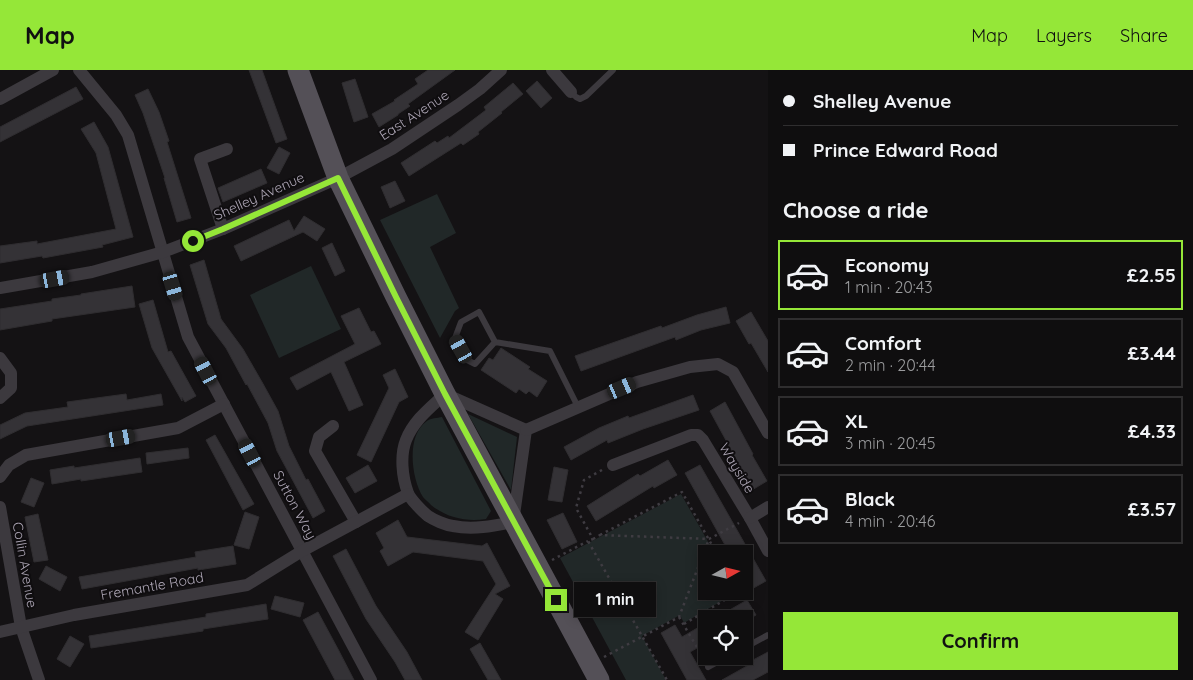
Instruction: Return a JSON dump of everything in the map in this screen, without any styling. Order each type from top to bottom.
[{"type":"main road","points":[[298,70],[338,178],[396,297],[445,394],[595,672]]},
{"type":"street","points":[[0,100],[53,70]]},
{"type":"street","name":"Sutton Way","points":[[79,70],[116,115],[128,134],[188,337],[371,680]]},
{"type":"street","name":"East Avenue","points":[[338,178],[392,149],[458,105],[501,70]]},
{"type":"street","points":[[552,70],[571,92]]},
{"type":"street","points":[[223,229],[200,159],[227,149]]},
{"type":"street","name":"Shelley Avenue","points":[[0,288],[92,272],[163,252],[223,229],[338,178]]},
{"type":"street","points":[[0,358],[11,373],[11,388],[0,398]]},
{"type":"street","points":[[526,430],[513,522],[468,528],[450,526],[428,516],[408,494],[403,472],[405,442],[421,416],[445,394],[526,430],[637,382],[690,366],[718,364],[733,372],[768,433]]},
{"type":"street","points":[[0,477],[9,465],[26,455],[178,428],[224,404]]},
{"type":"street","points":[[333,426],[320,437],[315,451],[356,522]]},
{"type":"street","name":"Wayside","points":[[613,465],[691,435],[698,435],[703,440],[768,551]]},
{"type":"street","name":"Fremantle Road","points":[[0,632],[74,615],[247,585],[302,552],[408,494]]},
{"type":"street","name":"Collin Avenue","points":[[0,507],[21,627],[40,680]]},
{"type":"street","points":[[750,518],[768,508]]},
{"type":"lane","points":[[571,92],[580,99],[586,96],[613,70]]},
{"type":"lane","points":[[479,312],[495,342],[475,364],[467,360],[455,338],[461,322],[479,312]]},
{"type":"lane","points":[[495,342],[550,351],[578,407]]},
{"type":"lane","points":[[753,643],[768,635]]},
{"type":"lane","points":[[708,667],[712,665]]},
{"type":"path","points":[[593,539],[576,508],[584,480],[613,465]]},
{"type":"path","points":[[538,567],[682,492],[712,545]]},
{"type":"path","points":[[600,535],[709,539],[750,518]]},
{"type":"path","points":[[595,672],[643,637],[680,617],[709,539]]},
{"type":"path","points":[[588,541],[667,680]]},
{"type":"path","points":[[684,624],[724,600]]},
{"type":"path","points":[[680,617],[708,667]]},
{"type":"shaded area","points":[[437,194],[456,233],[430,247],[459,308],[455,311],[440,338],[380,220]]},
{"type":"shaded area","points":[[311,266],[341,329],[279,358],[250,295]]},
{"type":"shaded area","points":[[468,414],[517,437],[511,490]]},
{"type":"shaded area","points":[[442,417],[491,511],[486,519],[472,520],[450,516],[431,505],[423,497],[419,489],[413,468],[413,446],[416,436],[420,428],[427,421]]},
{"type":"shaded area","points":[[681,494],[710,545],[698,545],[698,600],[723,600],[706,610],[698,610],[698,615],[684,623],[680,615],[642,636],[666,680],[626,680],[560,558]]},
{"type":"building","points":[[249,70],[262,70],[287,139],[276,143]]},
{"type":"building","points":[[428,70],[455,70],[408,104],[410,106],[398,115],[379,127],[372,114],[395,101],[418,84],[415,79]]},
{"type":"building","points":[[355,79],[368,117],[354,122],[342,83]]},
{"type":"building","points":[[537,81],[552,98],[541,108],[526,91]]},
{"type":"building","points":[[513,83],[523,94],[478,132],[479,134],[463,145],[461,143],[409,176],[401,163],[435,141],[437,143],[448,136],[449,138],[486,110],[484,107]]},
{"type":"building","points":[[76,87],[83,99],[0,142],[0,127]]},
{"type":"building","points":[[148,89],[159,112],[169,141],[167,142],[191,218],[177,222],[165,178],[135,95]]},
{"type":"building","points":[[94,122],[108,147],[133,237],[102,245],[103,247],[43,258],[42,256],[0,263],[0,246],[37,241],[37,244],[116,229],[96,153],[81,129]]},
{"type":"building","points":[[279,147],[290,153],[279,174],[267,168]]},
{"type":"building","points":[[261,169],[267,183],[223,202],[218,188]]},
{"type":"building","points":[[395,181],[405,201],[390,208],[381,187]]},
{"type":"building","points":[[304,216],[325,229],[317,241],[303,232],[241,261],[234,246],[289,220],[294,231]]},
{"type":"building","points":[[332,243],[345,271],[335,276],[322,248]]},
{"type":"building","points":[[204,260],[221,319],[243,349],[278,411],[289,446],[306,480],[308,479],[325,511],[313,518],[277,451],[268,423],[247,384],[226,348],[208,324],[190,265]]},
{"type":"building","points":[[132,286],[135,307],[52,319],[52,321],[0,330],[0,309]]},
{"type":"building","points":[[153,300],[168,352],[171,351],[196,396],[185,402],[182,397],[182,401],[152,348],[139,304]]},
{"type":"building","points":[[726,307],[730,323],[701,330],[676,340],[675,337],[581,371],[575,356],[661,326],[662,328]]},
{"type":"building","points":[[359,308],[371,332],[374,331],[381,344],[344,362],[363,405],[349,411],[331,372],[297,390],[290,378],[355,344],[341,316]]},
{"type":"building","points":[[751,312],[768,341],[768,372],[736,321]]},
{"type":"building","points":[[501,348],[547,381],[537,397],[529,391],[526,394],[519,389],[516,393],[481,370],[489,358],[493,360]]},
{"type":"building","points":[[395,369],[408,397],[399,402],[371,462],[357,455],[389,388],[383,375]]},
{"type":"building","points":[[126,394],[127,400],[161,394],[163,405],[27,426],[0,439],[0,425],[25,413],[68,407],[67,402]]},
{"type":"building","points":[[693,395],[699,410],[608,443],[607,440],[571,460],[564,447],[599,428],[628,416],[629,418]]},
{"type":"building","points":[[725,402],[767,481],[752,490],[710,411]]},
{"type":"building","points":[[215,435],[254,504],[243,510],[206,440]]},
{"type":"building","points":[[188,448],[189,458],[147,464],[146,453]]},
{"type":"building","points":[[140,458],[142,472],[52,484],[50,470]]},
{"type":"building","points":[[668,460],[677,475],[654,488],[653,486],[596,521],[587,506],[638,474],[640,476]]},
{"type":"building","points":[[368,465],[377,481],[355,493],[346,478]]},
{"type":"building","points":[[700,465],[746,545],[725,545],[685,473]]},
{"type":"building","points":[[554,467],[568,470],[562,502],[548,500]]},
{"type":"building","points":[[31,478],[44,483],[34,507],[21,502]]},
{"type":"building","points":[[245,512],[259,517],[249,549],[234,545]]},
{"type":"building","points":[[563,513],[577,542],[562,549],[547,520]]},
{"type":"building","points":[[38,514],[48,560],[34,562],[25,517]]},
{"type":"building","points":[[398,520],[407,537],[482,546],[487,543],[510,586],[495,594],[503,599],[478,640],[465,632],[496,584],[483,561],[413,552],[388,566],[380,551],[384,548],[376,533]]},
{"type":"building","points":[[233,546],[236,564],[198,570],[198,568],[82,589],[79,577],[196,557],[195,552]]},
{"type":"building","points":[[346,549],[376,606],[407,652],[422,680],[405,680],[366,619],[333,556]]},
{"type":"building","points":[[753,558],[766,581],[753,588]]},
{"type":"building","points":[[46,566],[67,577],[60,591],[39,579]]},
{"type":"building","points":[[275,596],[304,603],[300,617],[271,609]]},
{"type":"building","points":[[747,600],[753,610],[730,610]]},
{"type":"building","points":[[266,604],[268,619],[91,648],[89,636],[206,617],[206,614]]},
{"type":"building","points":[[318,612],[354,680],[335,680],[303,620]]},
{"type":"building","points":[[675,625],[682,637],[698,628],[698,648],[690,652],[706,680],[687,680],[661,633]]},
{"type":"building","points":[[70,636],[84,644],[70,667],[57,659]]},
{"type":"building","points":[[480,643],[501,680],[488,680],[470,649]]},
{"type":"building","points":[[768,652],[768,672],[753,680],[722,680],[749,665],[753,665],[753,660]]},
{"type":"route","points":[[193,241],[338,178],[445,394],[556,600]]}]
